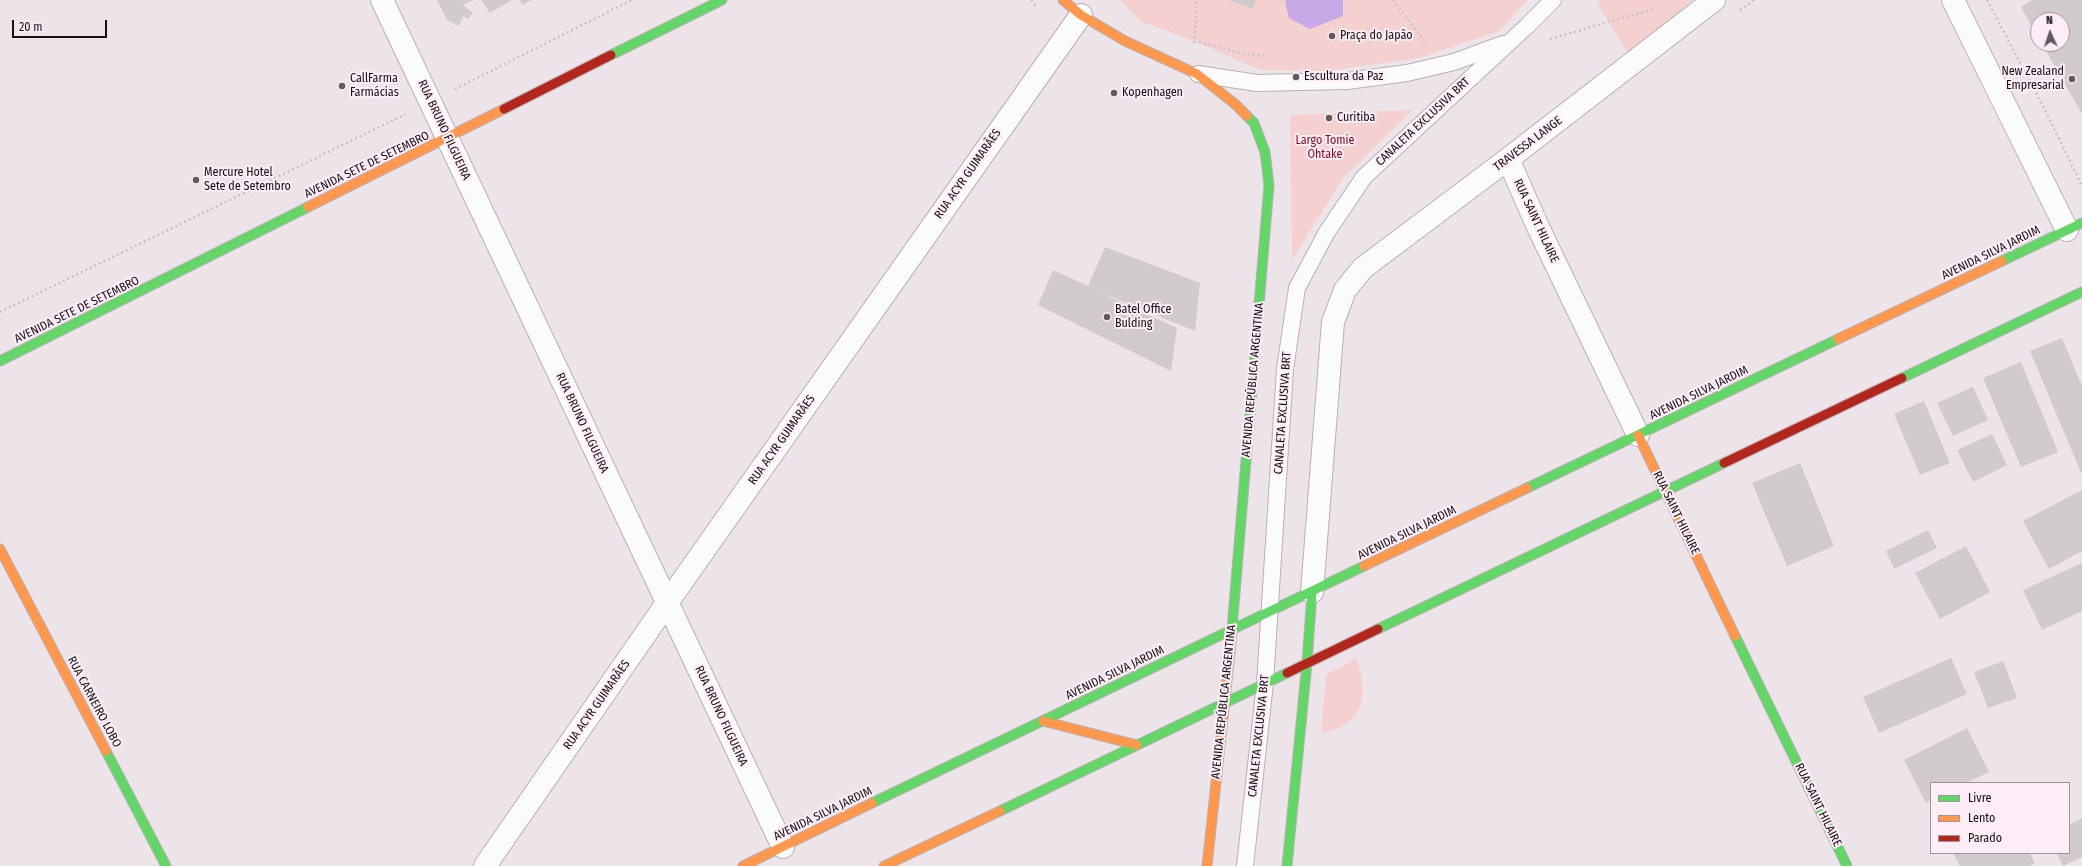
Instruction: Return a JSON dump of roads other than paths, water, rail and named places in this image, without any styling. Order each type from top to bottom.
[{"type":"main road","name":"AVENIDA SETE DE SETEMBRO","points":[[0,361],[722,0]]},
{"type":"main road","name":"AVENIDA REPÚBLICA ARGENTINA","points":[[1063,0],[1081,15],[1125,40],[1197,74],[1235,104],[1254,123],[1265,152],[1269,185],[1226,702],[1207,866]]},
{"type":"main road","name":"AVENIDA SILVA JARDIM","points":[[743,866],[1270,611],[2074,227]]},
{"type":"main road","points":[[884,866],[2082,292]]},
{"type":"main road","name":"RUA SAINT HILAIRE","points":[[1638,435],[1847,866]]},
{"type":"main road","name":"RUA CARNEIRO LOBO","points":[[0,549],[166,866]]},
{"type":"main road","points":[[1287,866],[1307,663],[1312,592]]},
{"type":"main road","points":[[1043,721],[1137,745]]},
{"type":"street","name":"RUA BRUNO FILGUEIRA","points":[[382,0],[783,847]]},
{"type":"street","name":"TRAVESSA LANGE","points":[[1312,592],[1333,322],[1344,290],[1363,268],[1508,159],[1714,0]]},
{"type":"street","points":[[1953,0],[2074,227]]},
{"type":"street","name":"RUA ACYR GUIMARÃES","points":[[485,866],[667,603],[1081,15]]},
{"type":"street","name":"RUA SAINT HILAIRE","points":[[1508,159],[1538,227],[1638,435]]},
{"type":"lane","name":"CANALETA EXCLUSIVA BRT","points":[[1245,866],[1265,683],[1285,369],[1297,288],[1327,232],[1364,177],[1553,0]]},
{"type":"lane","name":"CANALETA EXCLUSIVA BRT","points":[[1197,74],[1258,83],[1347,81],[1407,74],[1454,62],[1510,41]]},
{"type":"place","name":"Praça do Japão","points":[[1332,36]]},
{"type":"place","name":"Escultura da Paz","points":[[1296,77]]},
{"type":"place","name":"New Zealand Empresarial","points":[[2072,79]]},
{"type":"place","name":"CallFarma Farmácias","points":[[342,86]]},
{"type":"place","name":"Kopenhagen","points":[[1114,93]]},
{"type":"place","name":"Curitiba","points":[[1329,118]]},
{"type":"place","name":"Mercure Hotel Sete de Setembro","points":[[196,180]]},
{"type":"place","name":"Batel Office Bulding","points":[[1107,317]]},
{"type":"park label","name":"Largo Tomie Ohtake","points":[[1325,148]]}]
